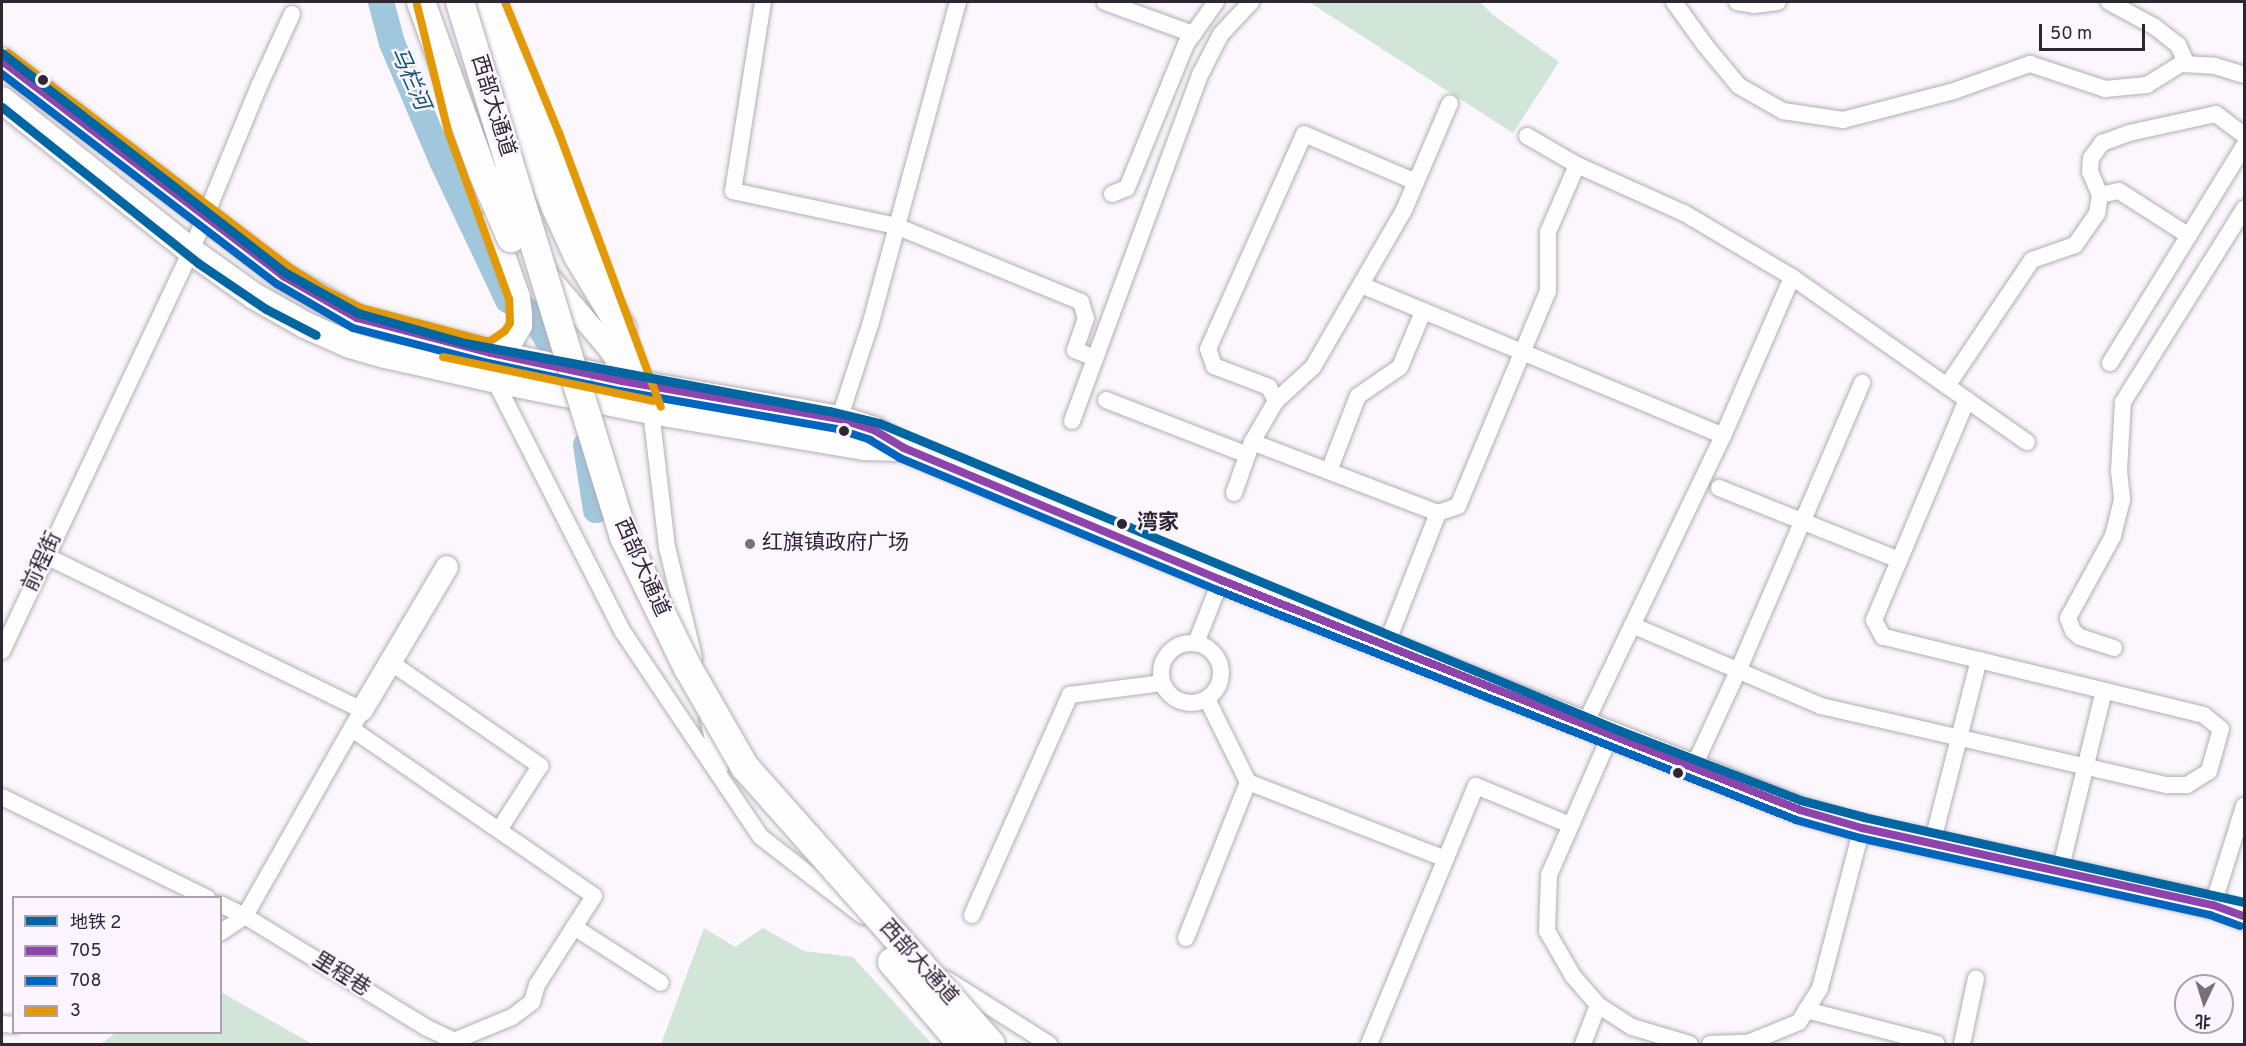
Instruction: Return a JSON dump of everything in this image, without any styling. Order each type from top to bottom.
[{"type":"highway","points":[[421,2],[501,229]]},
{"type":"highway","name":"西部大通道","points":[[447,2],[612,542],[676,674],[735,775],[962,1044]]},
{"type":"highway","name":"西部大通道","points":[[460,2],[624,537],[688,668],[745,767],[991,1044]]},
{"type":"highway","points":[[477,2],[519,121],[556,208],[578,256],[622,329]]},
{"type":"main road","points":[[427,2],[458,127],[501,229],[519,297],[521,326],[513,339],[491,353]]},
{"type":"main road","points":[[494,2],[622,329],[635,393]]},
{"type":"main road","points":[[2,61],[283,276],[357,318],[635,393]]},
{"type":"main road","points":[[2,100],[192,251],[255,296],[305,325],[350,345],[500,380],[635,393],[835,430],[874,430],[904,448],[1221,580],[1800,810],[1862,828],[2213,905],[2244,916]]},
{"type":"main road","points":[[501,229],[576,308],[635,393]]},
{"type":"main road","points":[[357,719],[447,567]]},
{"type":"street","points":[[762,2],[733,191],[896,226],[1081,302],[1086,318],[1076,350],[1095,358]]},
{"type":"street","points":[[835,430],[871,322],[958,2]]},
{"type":"street","points":[[1105,2],[1193,34]]},
{"type":"street","points":[[1112,194],[1127,188],[1186,44],[1216,2]]},
{"type":"street","points":[[1072,421],[1201,73],[1221,34],[1251,2]]},
{"type":"street","points":[[1674,2],[1704,45],[1739,86],[1783,111],[1843,120],[1954,91],[2030,64],[2105,89],[2147,85],[2181,64],[2216,66],[2244,75]]},
{"type":"street","points":[[1737,2],[1754,5],[1778,2]]},
{"type":"street","points":[[2109,2],[2155,27],[2178,45],[2187,64]]},
{"type":"street","name":"前程街","points":[[2,651],[192,251],[260,84],[292,14]]},
{"type":"street","points":[[1234,493],[1250,449],[1276,401],[1313,367],[1404,210],[1450,103]]},
{"type":"street","points":[[1947,386],[2032,261],[2075,244],[2097,214],[2100,195],[2090,172],[2091,158],[2102,143],[2129,134],[2216,114],[2244,135]]},
{"type":"street","points":[[1276,401],[1269,387],[1214,366],[1208,349],[1304,134],[1416,182]]},
{"type":"street","points":[[1527,136],[1577,165],[1684,213],[1792,277],[2027,442]]},
{"type":"street","points":[[2110,363],[2244,146]]},
{"type":"street","points":[[1106,400],[1250,449],[1329,471],[1437,513],[1458,506],[1548,291],[1548,232],[1577,165]]},
{"type":"street","points":[[2100,195],[2119,191],[2189,236]]},
{"type":"street","points":[[2114,648],[2080,637],[2073,631],[2068,618],[2113,536],[2122,499],[2119,471],[2123,402],[2244,209]]},
{"type":"street","points":[[1584,726],[1723,436],[1792,277]]},
{"type":"street","points":[[1361,285],[1723,436]]},
{"type":"street","points":[[1329,471],[1358,396],[1400,367],[1424,312]]},
{"type":"street","points":[[500,380],[623,632],[761,837],[953,985],[1049,1044]]},
{"type":"street","points":[[1693,768],[1738,671],[1862,383]]},
{"type":"street","points":[[635,393],[667,547],[722,779]]},
{"type":"street","points":[[1632,625],[1821,706],[2167,785],[2187,785],[2209,771],[2221,729],[2204,715],[1882,637],[1874,620],[1967,400]]},
{"type":"street","points":[[1719,488],[1899,560]]},
{"type":"street","points":[[1386,646],[1437,513]]},
{"type":"street","points":[[46,556],[357,719],[499,830],[594,896],[537,985],[532,1002],[513,1017],[458,1042]]},
{"type":"street","points":[[1196,643],[1221,580]]},
{"type":"street","points":[[1196,643],[1206,646],[1220,662],[1220,682],[1207,699],[1190,703],[1181,702],[1173,698],[1162,683],[1162,662],[1175,646],[1196,643]]},
{"type":"street","points":[[1932,844],[1979,660]]},
{"type":"street","points":[[390,662],[540,766],[499,830]]},
{"type":"street","points":[[972,915],[1070,694],[1162,683]]},
{"type":"street","points":[[2060,872],[2104,691]]},
{"type":"street","points":[[1207,699],[1248,782],[1445,859]]},
{"type":"street","points":[[222,932],[245,916],[357,719]]},
{"type":"street","points":[[1610,736],[1549,875],[1547,931],[1573,976],[1598,1005],[1632,1027],[1690,1044]]},
{"type":"street","points":[[1186,938],[1248,782]]},
{"type":"street","points":[[1370,1044],[1476,786],[1570,825]]},
{"type":"street","points":[[2,797],[205,896]]},
{"type":"street","points":[[2213,905],[2244,806]]},
{"type":"street","points":[[1710,1044],[1748,1043],[1799,1022],[1820,988],[1862,828]]},
{"type":"street","name":"里程巷","points":[[222,905],[245,916],[427,1028],[458,1042]]},
{"type":"street","points":[[574,927],[661,983]]},
{"type":"street","points":[[1962,1044],[1976,978]]},
{"type":"street","points":[[1583,1044],[1598,1005]]},
{"type":"street","points":[[1806,1010],[1937,1044]]},
{"type":"green space","points":[[1309,2],[1480,2],[1493,15],[1559,62],[1513,133]]},
{"type":"green space","points":[[704,928],[735,947],[763,928],[804,951],[853,957],[932,1044],[661,1044]]},
{"type":"green space","points":[[222,993],[312,1044],[100,1044],[115,1034],[222,1034]]},
{"type":"waterway","name":"马栏河","points":[[381,2],[392,43],[442,161],[508,300],[531,312],[568,375]]},
{"type":"waterway","name":"马栏河","points":[[586,445],[596,510]]},
{"type":"metro line","name":"2","points":[[2,53],[284,272],[358,313],[465,343],[830,411],[879,423],[1618,730],[1800,800],[1864,817],[2244,902]]},
{"type":"metro line","name":"2","points":[[2,107],[198,263],[266,309],[316,335]]},
{"type":"transit line","name":"3","points":[[505,2],[559,133],[661,407]]},
{"type":"transit line","name":"3","points":[[8,53],[289,267],[323,289],[361,308],[489,342],[505,331],[510,323],[509,299],[448,131],[417,5]]},
{"type":"transit line","name":"705","points":[[2,61],[283,276],[357,318],[491,353],[622,381],[840,419],[874,430],[904,448],[1221,580],[1800,810],[1862,828],[2213,905],[2244,916]]},
{"type":"transit line","name":"708","points":[[2,74],[277,284],[353,328],[488,363],[620,391],[837,429],[870,440],[900,458],[1217,590],[1796,820],[1860,838],[2210,915],[2240,926]]},
{"type":"transit line","name":"3","points":[[443,357],[653,401]]},
{"type":"place","name":"湾家","points":[[1122,524]]},
{"type":"place","name":"红旗镇政府广场","points":[[750,544]]}]
